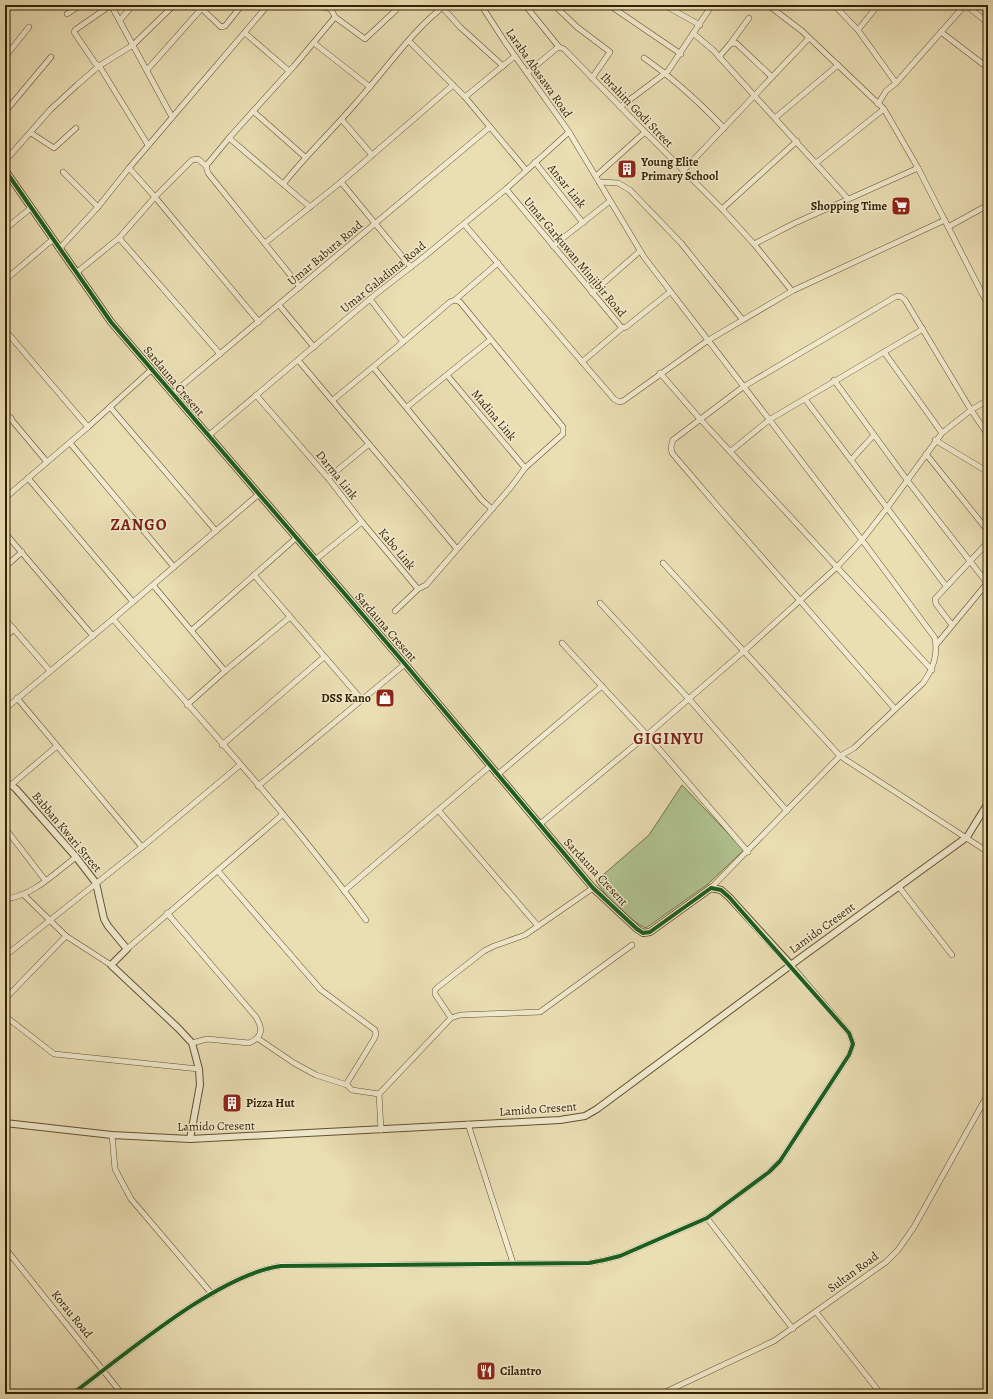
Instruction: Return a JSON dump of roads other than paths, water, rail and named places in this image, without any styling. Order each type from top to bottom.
[{"type":"street","points":[[67,14],[81,5]]},
{"type":"street","points":[[148,145],[99,66],[74,32],[75,30],[111,5],[172,117]]},
{"type":"street","points":[[120,20],[133,5]]},
{"type":"street","points":[[5,161],[50,110],[99,66],[133,45],[174,5]]},
{"type":"street","points":[[147,70],[200,7],[221,28],[225,26],[242,5]]},
{"type":"street","points":[[59,249],[98,207],[148,145],[268,5]]},
{"type":"street","points":[[316,5],[331,7],[335,17],[366,39],[396,10],[396,5]]},
{"type":"street","points":[[434,5],[442,7],[460,27],[503,66]]},
{"type":"street","name":"Laraba Abasawa Road","points":[[482,5],[515,56],[569,132],[640,251],[932,632],[936,645]]},
{"type":"street","name":"Ibrahim Godi Street","points":[[525,5],[559,47],[564,49],[722,209],[754,244],[792,291]]},
{"type":"street","points":[[554,5],[577,27],[610,52],[592,78]]},
{"type":"street","points":[[609,5],[680,54]]},
{"type":"street","points":[[664,5],[700,24]]},
{"type":"street","points":[[620,107],[666,73],[694,34],[712,5]]},
{"type":"street","points":[[834,5],[858,30],[896,83]]},
{"type":"street","points":[[858,30],[878,5]]},
{"type":"street","points":[[878,104],[886,91],[896,83],[965,5],[988,23]]},
{"type":"street","points":[[771,6],[838,65],[884,109],[918,168],[988,305]]},
{"type":"street","points":[[284,183],[305,157],[342,120],[409,41],[442,7]]},
{"type":"street","points":[[206,166],[335,17]]},
{"type":"street","points":[[720,57],[749,18]]},
{"type":"street","points":[[5,56],[29,27]]},
{"type":"street","points":[[941,32],[988,68]]},
{"type":"street","points":[[245,33],[289,71]]},
{"type":"street","points":[[694,34],[706,43],[720,57],[848,199]]},
{"type":"street","points":[[683,171],[808,38]]},
{"type":"street","points":[[409,41],[465,97],[526,170]]},
{"type":"street","points":[[314,43],[370,87]]},
{"type":"street","points":[[730,44],[736,43],[772,77]]},
{"type":"street","points":[[527,73],[559,47]]},
{"type":"street","points":[[465,97],[515,56]]},
{"type":"street","points":[[5,112],[51,57]]},
{"type":"street","points":[[644,58],[666,73],[700,103],[724,128]]},
{"type":"street","points":[[775,118],[838,65]]},
{"type":"street","points":[[265,244],[341,182],[453,85]]},
{"type":"street","points":[[816,162],[884,109]]},
{"type":"street","points":[[253,112],[305,157]]},
{"type":"street","points":[[342,120],[372,155]]},
{"type":"street","name":"Umar Babura Road","points":[[172,394],[490,127]]},
{"type":"street","points":[[31,133],[54,148],[76,128]]},
{"type":"street","name":"Umar Galadima Road","points":[[208,436],[314,348],[370,299],[506,189],[569,132]]},
{"type":"street","points":[[596,176],[645,132]]},
{"type":"street","points":[[229,138],[284,183],[310,207]]},
{"type":"street","points":[[722,209],[797,141]]},
{"type":"street","points":[[76,273],[119,238],[155,197],[192,160],[198,159],[206,166],[208,173],[300,287]]},
{"type":"street","name":"Ansar Link","points":[[535,162],[583,222]]},
{"type":"street","points":[[129,168],[259,322]]},
{"type":"street","points":[[754,244],[848,199],[918,168]]},
{"type":"street","name":"Sardauna Cresent","points":[[5,172],[111,322],[405,664],[593,888],[643,933],[650,932],[711,888]]},
{"type":"street","points":[[63,172],[98,207]]},
{"type":"street","points":[[341,182],[411,267]]},
{"type":"street","points":[[599,182],[618,183],[630,190],[681,243],[742,319]]},
{"type":"street","name":"Umar Garkuwan Minjibir Road","points":[[506,189],[622,328],[626,328],[670,292]]},
{"type":"street","points":[[553,246],[610,201]]},
{"type":"street","points":[[948,227],[988,205]]},
{"type":"street","points":[[5,229],[31,208]]},
{"type":"street","points":[[464,224],[582,362],[619,402],[623,401],[707,340],[792,291],[944,220]]},
{"type":"street","points":[[119,238],[220,354]]},
{"type":"street","points":[[5,280],[52,240]]},
{"type":"street","points":[[592,293],[640,251]]},
{"type":"street","points":[[333,400],[498,263]]},
{"type":"street","points":[[895,709],[672,453],[671,447],[673,440],[743,387],[895,297],[900,296],[905,300],[971,410],[988,435]]},
{"type":"street","points":[[370,299],[403,342]]},
{"type":"street","points":[[395,611],[418,589],[426,585],[512,487],[525,468],[563,434],[563,427],[460,302],[455,300]]},
{"type":"street","points":[[279,305],[314,348]]},
{"type":"street","points":[[582,362],[622,328]]},
{"type":"street","points":[[731,451],[769,420],[834,380],[923,329]]},
{"type":"street","points":[[5,330],[88,427]]},
{"type":"street","points":[[407,407],[490,340]]},
{"type":"street","points":[[884,352],[942,433]]},
{"type":"street","points":[[298,360],[457,549]]},
{"type":"street","points":[[373,367],[482,500],[492,509]]},
{"type":"street","points":[[5,498],[88,427],[151,370]]},
{"type":"street","points":[[660,373],[700,419],[932,670]]},
{"type":"street","name":"Madina Link","points":[[448,375],[525,468]]},
{"type":"street","points":[[711,888],[748,852],[840,756],[854,748],[923,683],[932,670],[936,658],[936,645],[988,582],[970,562],[907,480],[834,380]]},
{"type":"street","name":"Darma Link","points":[[256,395],[328,478],[362,522]]},
{"type":"street","points":[[805,399],[946,586]]},
{"type":"street","points":[[540,824],[689,699],[836,567],[862,540],[887,508],[935,440],[971,410],[988,400]]},
{"type":"street","points":[[110,407],[216,531]]},
{"type":"street","points":[[5,412],[47,462]]},
{"type":"street","points":[[5,424],[11,418]]},
{"type":"street","points":[[851,460],[874,435]]},
{"type":"street","points":[[935,440],[988,472]]},
{"type":"street","points":[[70,442],[174,567]]},
{"type":"street","points":[[328,478],[369,444]]},
{"type":"street","points":[[926,454],[988,531]]},
{"type":"street","points":[[28,478],[133,602]]},
{"type":"street","points":[[5,708],[93,636],[259,494]]},
{"type":"street","points":[[315,560],[362,522]]},
{"type":"street","name":"Kabo Link","points":[[362,522],[418,589]]},
{"type":"street","points":[[5,533],[93,636]]},
{"type":"street","points":[[192,630],[296,538]]},
{"type":"street","points":[[952,625],[935,602],[935,599],[988,542]]},
{"type":"street","points":[[5,567],[22,552]]},
{"type":"street","points":[[663,563],[840,756],[988,852]]},
{"type":"street","points":[[254,575],[362,700]]},
{"type":"street","points":[[153,585],[225,671]]},
{"type":"street","points":[[600,603],[689,699],[787,811]]},
{"type":"street","points":[[187,705],[290,617]]},
{"type":"street","points":[[5,619],[50,671]]},
{"type":"street","points":[[113,619],[258,786],[366,920]]},
{"type":"street","points":[[5,637],[14,629]]},
{"type":"street","points":[[562,643],[647,735],[748,852]]},
{"type":"street","points":[[222,745],[324,657]]},
{"type":"street","points":[[258,786],[405,664]]},
{"type":"street","points":[[497,775],[602,686]]},
{"type":"street","points":[[17,698],[142,847]]},
{"type":"street","points":[[8,785],[57,746]]},
{"type":"street","points":[[5,956],[142,847],[240,765]]},
{"type":"street","points":[[344,891],[490,766]]},
{"type":"street","name":"Babban Kwari Street","points":[[8,785],[76,857],[96,883],[104,919],[127,949]]},
{"type":"street","name":"Lamido Cresent","points":[[5,1123],[112,1135],[190,1139],[560,1120],[584,1116],[597,1109],[967,837],[988,803]]},
{"type":"street","points":[[439,811],[538,926]]},
{"type":"street","points":[[111,965],[167,913],[282,815]]},
{"type":"street","points":[[5,828],[46,880]]},
{"type":"street","points":[[5,899],[24,895],[76,857]]},
{"type":"street","points":[[218,871],[321,990],[375,1030],[376,1034],[374,1040],[347,1082],[347,1086]]},
{"type":"street","points":[[899,887],[952,955]]},
{"type":"street","points":[[451,1018],[435,994],[435,990],[484,951],[525,935],[593,888]]},
{"type":"street","points":[[72,1394],[167,1323],[212,1294],[247,1275],[265,1268],[281,1266],[589,1263],[620,1256],[707,1218],[769,1172],[780,1161],[849,1055],[853,1044],[848,1033],[730,896],[721,890],[711,888]]},
{"type":"street","points":[[24,895],[66,936],[111,965],[192,1043],[199,1069],[199,1100],[190,1139]]},
{"type":"street","points":[[167,913],[262,1026],[257,1038],[249,1043],[207,1039],[192,1043]]},
{"type":"street","points":[[5,999],[66,936]]},
{"type":"street","points":[[381,1130],[379,1094],[451,1018],[460,1015],[540,1012],[632,945]]},
{"type":"street","points":[[5,1016],[54,1054],[199,1069]]},
{"type":"street","points":[[257,1038],[294,1063],[316,1075],[347,1086],[352,1090],[379,1094]]},
{"type":"street","name":"Sultan Road","points":[[661,1394],[774,1341],[886,1262],[898,1250],[914,1227],[988,1094]]},
{"type":"street","points":[[468,1124],[513,1263]]},
{"type":"street","points":[[112,1135],[115,1169],[131,1199],[212,1294]]},
{"type":"street","points":[[707,1218],[793,1329]]},
{"type":"street","name":"Korau Road","points":[[5,1248],[122,1394]]},
{"type":"street","points":[[816,1312],[881,1394]]},
{"type":"place","name":"Young Elite Primary School","points":[[627,169]]},
{"type":"place","name":"Shopping Time","points":[[901,206]]},
{"type":"place","name":"DSS Kano","points":[[385,698]]},
{"type":"place","name":"Pizza Hut","points":[[232,1103]]},
{"type":"place","name":"Cilantro","points":[[486,1371]]},
{"type":"district","name":"ZANGO","points":[[139,524]]},
{"type":"district","name":"GIGINYU","points":[[669,738]]}]
